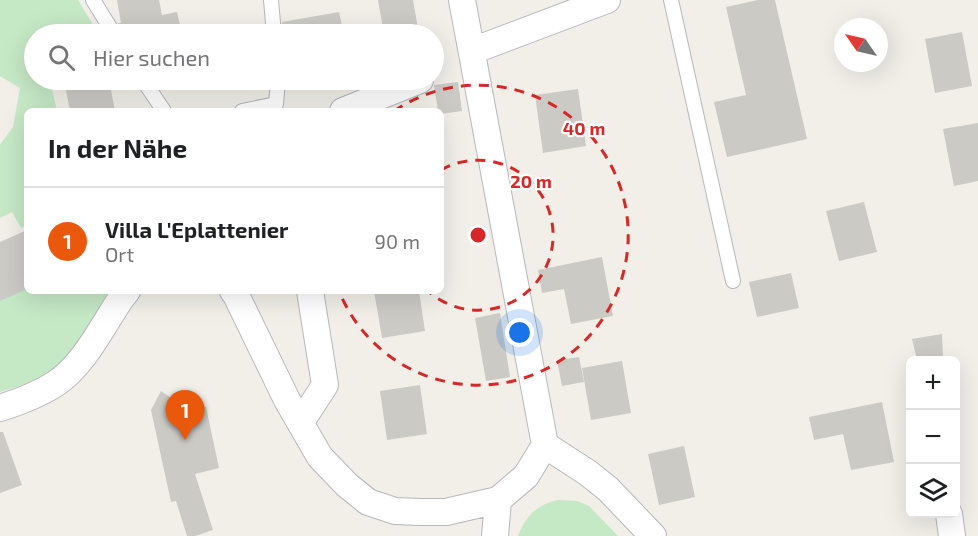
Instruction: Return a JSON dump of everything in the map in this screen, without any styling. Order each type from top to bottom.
[{"type":"street","points":[[235,294],[287,400],[320,457],[346,485],[368,502],[395,511],[446,512],[498,500],[526,476],[545,445],[462,0]]},
{"type":"street","points":[[472,51],[607,0]]},
{"type":"street","points":[[350,108],[395,90]]},
{"type":"street","points":[[0,408],[25,400],[56,384],[78,363],[125,294]]},
{"type":"street","points":[[301,422],[325,385],[310,294]]},
{"type":"street","points":[[545,445],[608,489],[653,536]]},
{"type":"street","points":[[495,536],[498,500]]},
{"type":"street","points":[[950,518],[952,536]]},
{"type":"lane","points":[[93,0],[108,24]]},
{"type":"lane","points":[[271,0],[273,24]]},
{"type":"lane","points":[[671,0],[733,281]]},
{"type":"lane","points":[[150,90],[162,108]]},
{"type":"lane","points":[[257,108],[276,104],[277,90]]},
{"type":"green space","points":[[0,0],[78,0],[93,24],[24,24],[24,90],[52,90],[56,108],[24,108],[24,227],[21,228],[12,212],[0,218],[0,145],[13,127],[20,88],[0,76]]},
{"type":"green space","points":[[24,289],[24,294],[107,294],[73,347],[57,366],[36,379],[0,392],[0,301]]},
{"type":"green space","points":[[558,500],[577,501],[589,506],[618,536],[518,536],[533,512]]},
{"type":"building","points":[[117,0],[159,0],[162,15],[177,12],[180,24],[118,23],[121,23]]},
{"type":"building","points":[[378,0],[413,0],[417,24],[382,24]]},
{"type":"building","points":[[758,0],[775,0],[807,139],[727,157],[714,102],[746,95],[726,7]]},
{"type":"building","points":[[339,12],[342,24],[282,24],[282,22]]},
{"type":"building","points":[[962,32],[972,86],[935,93],[925,39]]},
{"type":"building","points":[[458,82],[462,111],[444,114],[444,108],[438,108],[435,90],[444,90],[444,84]]},
{"type":"building","points":[[578,89],[586,146],[543,153],[535,95]]},
{"type":"building","points":[[66,90],[111,90],[114,108],[69,108]]},
{"type":"building","points":[[978,123],[978,181],[954,186],[943,129]]},
{"type":"building","points":[[864,202],[877,252],[839,261],[826,211]]},
{"type":"building","points":[[24,231],[24,290],[0,301],[0,242]]},
{"type":"building","points":[[602,257],[613,316],[571,324],[564,289],[542,293],[538,270]]},
{"type":"building","points":[[791,273],[799,308],[757,317],[749,282]]},
{"type":"building","points":[[375,294],[419,294],[425,331],[382,338]]},
{"type":"building","points":[[500,313],[510,377],[486,381],[475,318]]},
{"type":"building","points":[[942,334],[943,356],[916,356],[912,339]]},
{"type":"building","points":[[579,357],[584,382],[562,386],[557,360]]},
{"type":"building","points":[[622,361],[631,413],[591,420],[582,368]]},
{"type":"building","points":[[420,385],[427,434],[387,440],[380,391]]},
{"type":"building","points":[[161,391],[188,410],[206,407],[219,468],[195,474],[213,530],[195,536],[187,536],[176,501],[171,502],[151,410]]},
{"type":"building","points":[[882,402],[894,462],[851,470],[843,434],[814,440],[809,417]]},
{"type":"building","points":[[0,432],[3,432],[22,485],[0,493]]},
{"type":"building","points":[[684,446],[695,497],[659,505],[648,454]]},
{"type":"place","name":"Villa L'Eplattenier","points":[[185,440]]}]
